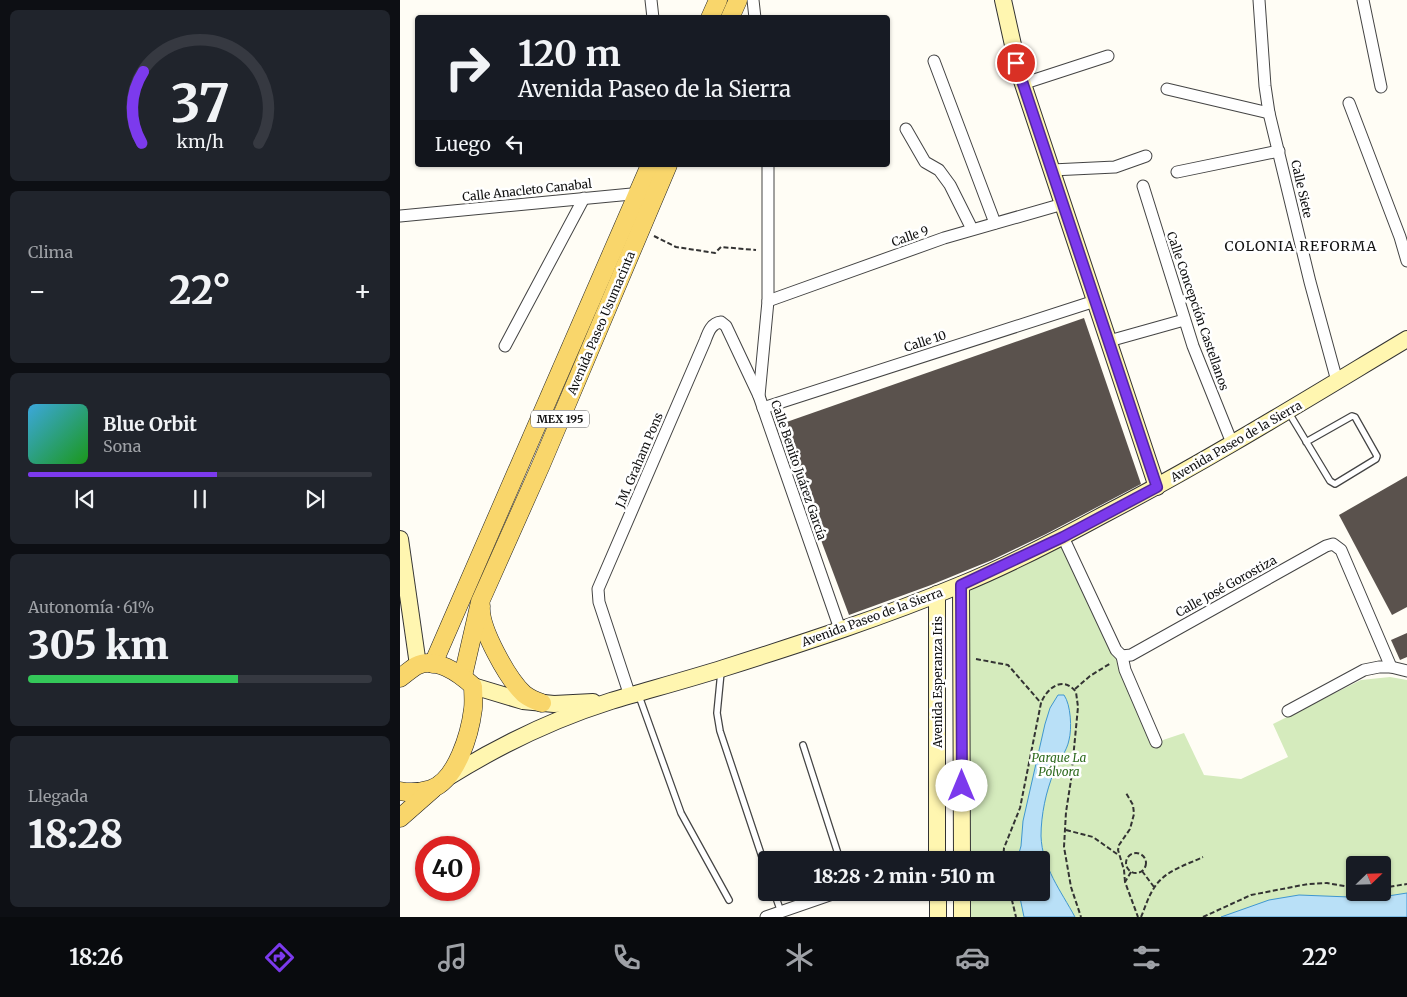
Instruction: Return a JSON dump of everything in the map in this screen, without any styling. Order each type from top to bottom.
[{"type":"main road","points":[[711,15],[718,0]]},
{"type":"main road","points":[[731,15],[738,0]]},
{"type":"main road","points":[[1003,0],[1022,84],[1157,487]]},
{"type":"main road","name":"Avenida Paseo Usumacinta","points":[[448,778],[462,751],[470,726],[473,707],[468,681],[482,597],[541,465],[641,230],[648,192],[650,167]]},
{"type":"main road","name":"Avenida Paseo Usumacinta","points":[[426,664],[648,192],[667,167]]},
{"type":"main road","name":"Avenida Paseo de la Sierra","points":[[448,778],[473,762],[527,735],[569,717],[611,702],[722,669],[961,585],[1063,537],[1157,487],[1407,339]]},
{"type":"main road","points":[[400,539],[426,664]]},
{"type":"main road","name":"Avenida Esperanza Iris","points":[[961,585],[962,851]]},
{"type":"main road","name":"Avenida Esperanza Iris","points":[[937,594],[937,851]]},
{"type":"main road","points":[[482,597],[481,611],[493,650],[524,694],[542,703]]},
{"type":"main road","points":[[400,678],[426,664],[447,667],[468,681]]},
{"type":"main road","name":"Avenida Paseo de la Sierra","points":[[468,681],[523,701],[554,704],[611,702]]},
{"type":"main road","points":[[400,818],[433,788],[448,778]]},
{"type":"main road","points":[[400,792],[414,792],[433,788]]},
{"type":"main road","points":[[938,901],[938,917]]},
{"type":"main road","points":[[962,901],[962,917]]},
{"type":"street","points":[[650,0],[652,15]]},
{"type":"street","points":[[753,0],[755,15]]},
{"type":"street","name":"Calle Siete","points":[[1259,0],[1265,86],[1269,113],[1308,275],[1337,381]]},
{"type":"street","points":[[1364,0],[1381,87]]},
{"type":"street","points":[[1022,84],[1108,56]]},
{"type":"street","points":[[934,61],[996,223]]},
{"type":"street","points":[[1167,89],[1269,113]]},
{"type":"street","points":[[1350,103],[1400,237],[1407,261]]},
{"type":"street","points":[[906,129],[925,162],[939,170],[950,185],[972,229]]},
{"type":"street","points":[[1177,172],[1279,151]]},
{"type":"street","points":[[1052,170],[1115,167],[1146,156]]},
{"type":"street","name":"Calle Benito Juárez García","points":[[768,167],[768,301],[759,396],[840,629]]},
{"type":"street","name":"Calle Concepción Castellanos","points":[[1143,186],[1204,378],[1232,443]]},
{"type":"street","name":"Calle Anacleto Canabal","points":[[400,216],[648,192]]},
{"type":"street","points":[[505,346],[584,198]]},
{"type":"street","name":"Calle 9","points":[[768,301],[972,229],[1063,204]]},
{"type":"street","name":"Calle 10","points":[[764,408],[1095,301]]},
{"type":"street","points":[[1109,341],[1184,320]]},
{"type":"street","name":"J.M. Graham Pons","points":[[634,695],[599,602],[598,589],[704,341],[715,324],[721,322],[726,326],[759,396]]},
{"type":"street","points":[[1063,537],[1116,650],[1122,656],[1125,670],[1156,742]]},
{"type":"street","name":"Calle José Gorostiza","points":[[1122,656],[1131,655],[1326,546],[1333,544],[1341,550],[1391,667]]},
{"type":"street","points":[[1288,711],[1358,672],[1372,668],[1391,667],[1407,671]]},
{"type":"street","points":[[766,917],[812,901]]},
{"type":"lane","points":[[1288,410],[1306,442],[1332,484],[1368,464],[1376,459],[1377,456],[1355,417],[1352,416],[1306,442]]},
{"type":"lane","points":[[722,669],[717,713],[720,732],[760,851]]},
{"type":"lane","points":[[634,695],[681,813],[729,900]]},
{"type":"lane","points":[[803,744],[837,851]]},
{"type":"lane","points":[[777,901],[781,912]]},
{"type":"path","points":[[641,230],[679,248],[715,253],[724,246],[769,252]]},
{"type":"path","points":[[961,656],[1008,666],[1041,704]]},
{"type":"path","points":[[1075,689],[1090,676],[1122,656]]},
{"type":"path","points":[[1004,851],[1020,808],[1041,704],[1046,694],[1056,685],[1066,684],[1075,689],[1078,695],[1078,707],[1064,850],[1069,880],[1081,917]]},
{"type":"path","points":[[1126,793],[1134,807],[1134,817],[1130,829],[1119,845],[1119,856],[1123,866],[1125,882],[1139,917]]},
{"type":"path","points":[[1065,830],[1093,837],[1119,856]]},
{"type":"path","points":[[1125,882],[1130,872],[1127,862],[1129,857],[1135,853],[1142,855],[1145,860],[1145,866],[1142,871],[1136,874],[1130,872]]},
{"type":"path","points":[[1139,917],[1154,887],[1167,874],[1203,857]]},
{"type":"path","points":[[1142,871],[1154,887]]},
{"type":"path","points":[[1203,917],[1251,895],[1308,884],[1327,883],[1346,886]]},
{"type":"path","points":[[1391,887],[1407,884]]},
{"type":"path","points":[[1012,901],[1016,917]]},
{"type":"green space","name":"Parque La Pólvora","points":[[1063,537],[1157,742],[1184,733],[1204,775],[1241,779],[1288,757],[1273,724],[1361,680],[1390,677],[1407,680],[1407,917],[962,917],[962,901],[1050,901],[1050,851],[962,851],[961,585]]},
{"type":"water","points":[[1058,695],[1064,695],[1070,717],[1070,735],[1044,803],[1041,828],[1043,851],[1020,851],[1023,821],[1050,708]]},
{"type":"water","points":[[1050,870],[1075,917],[1024,917],[1021,901],[1050,901]]},
{"type":"water","points":[[1407,893],[1407,917],[1221,917],[1269,900],[1299,895],[1346,897],[1346,901],[1391,901],[1391,896]]},
{"type":"building","points":[[1084,318],[1141,484],[992,560],[849,615],[778,425]]},
{"type":"building","points":[[1407,476],[1407,607],[1392,615],[1339,515]]},
{"type":"building","points":[[1407,633],[1407,657],[1400,660],[1391,640]]},
{"type":"district","name":"COLONIA REFORMA","points":[[1301,246]]},
{"type":"route","points":[[962,786],[961,585],[1063,537],[1157,487],[1016,63]]}]
